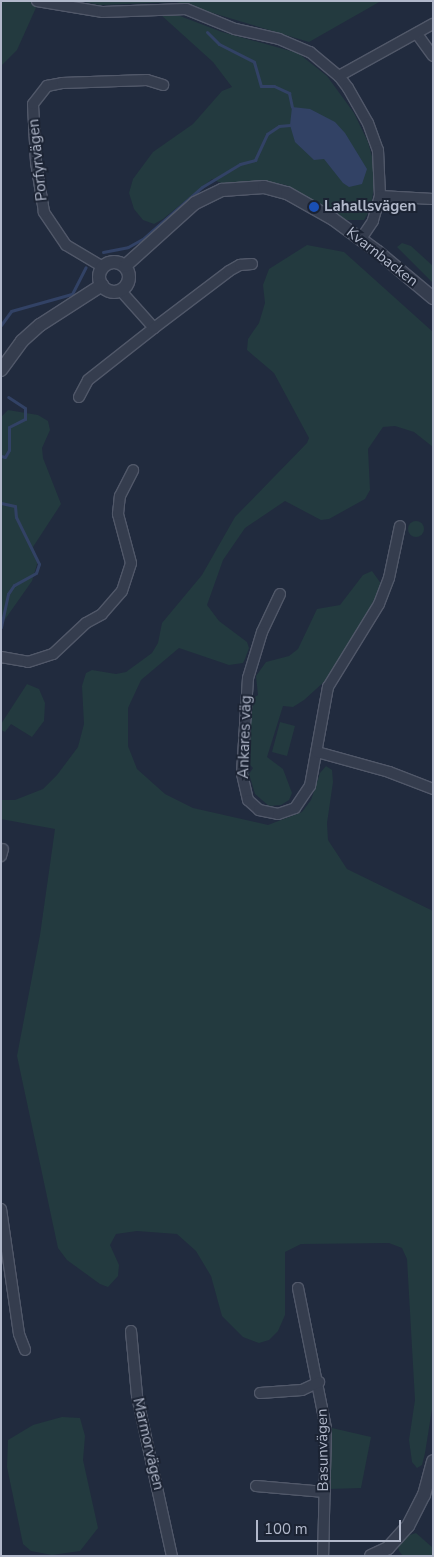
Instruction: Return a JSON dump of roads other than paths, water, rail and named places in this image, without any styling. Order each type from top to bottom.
[{"type":"street","points":[[36,1],[102,12],[195,11],[235,29],[299,46],[339,76],[368,123],[378,150],[380,196],[373,221],[361,239]]},
{"type":"street","points":[[339,76],[433,24]]},
{"type":"street","points":[[417,34],[433,56]]},
{"type":"street","name":"Porfyrvägen","points":[[103,267],[66,245],[47,221],[40,196],[34,104],[47,86],[62,83],[147,80],[163,85]]},
{"type":"street","name":"Kvarnbacken","points":[[125,266],[195,203],[222,190],[245,186],[287,193],[361,239],[433,298]]},
{"type":"street","points":[[380,196],[433,199]]},
{"type":"street","points":[[113,262],[125,266],[128,280],[120,290],[110,291],[102,285],[99,278],[103,267],[113,262]]},
{"type":"street","points":[[79,397],[88,380],[154,328],[229,271],[240,265],[252,264]]},
{"type":"street","points":[[1,370],[17,346],[40,324],[102,285]]},
{"type":"street","points":[[120,290],[154,328]]},
{"type":"street","points":[[1,657],[28,662],[53,654],[86,622],[102,614],[122,591],[131,563],[118,514],[120,496],[133,470]]},
{"type":"street","name":"Ankares väg","points":[[280,594],[262,632],[248,678],[242,774],[248,800],[269,813],[278,814],[295,808],[310,786],[328,687],[379,604],[389,578],[400,526]]},
{"type":"street","points":[[317,752],[390,772],[433,789]]},
{"type":"street","points":[[1,1208],[19,1334],[26,1350]]},
{"type":"street","name":"Basunvägen","points":[[298,1288],[319,1382],[326,1428],[323,1556]]},
{"type":"street","name":"Marmorvägen","points":[[131,1331],[137,1396],[172,1556]]},
{"type":"street","points":[[260,1393],[302,1390],[319,1382]]},
{"type":"street","points":[[371,1556],[391,1552],[418,1510],[430,1485],[433,1461]]},
{"type":"street","points":[[256,1486],[325,1492]]},
{"type":"water","points":[[292,107],[310,109],[335,122],[345,133],[367,169],[362,184],[349,187],[343,183],[324,159],[314,160],[295,142],[290,125]]},
{"type":"waterway","points":[[207,32],[219,44],[254,62],[261,86],[274,86],[289,93],[292,107]]},
{"type":"waterway","points":[[103,252],[128,247],[144,238],[202,187],[240,164],[255,160],[267,134],[279,126],[290,125]]},
{"type":"waterway","points":[[1,325],[11,311],[72,294],[86,267]]},
{"type":"waterway","points":[[1,456],[5,457],[9,450],[9,427],[25,419],[25,408],[8,397]]},
{"type":"waterway","points":[[1,503],[15,506],[16,517],[39,564],[36,573],[14,585],[8,594],[1,627]]},
{"type":"place","name":"Lahallsvägen","points":[[314,207]]}]
